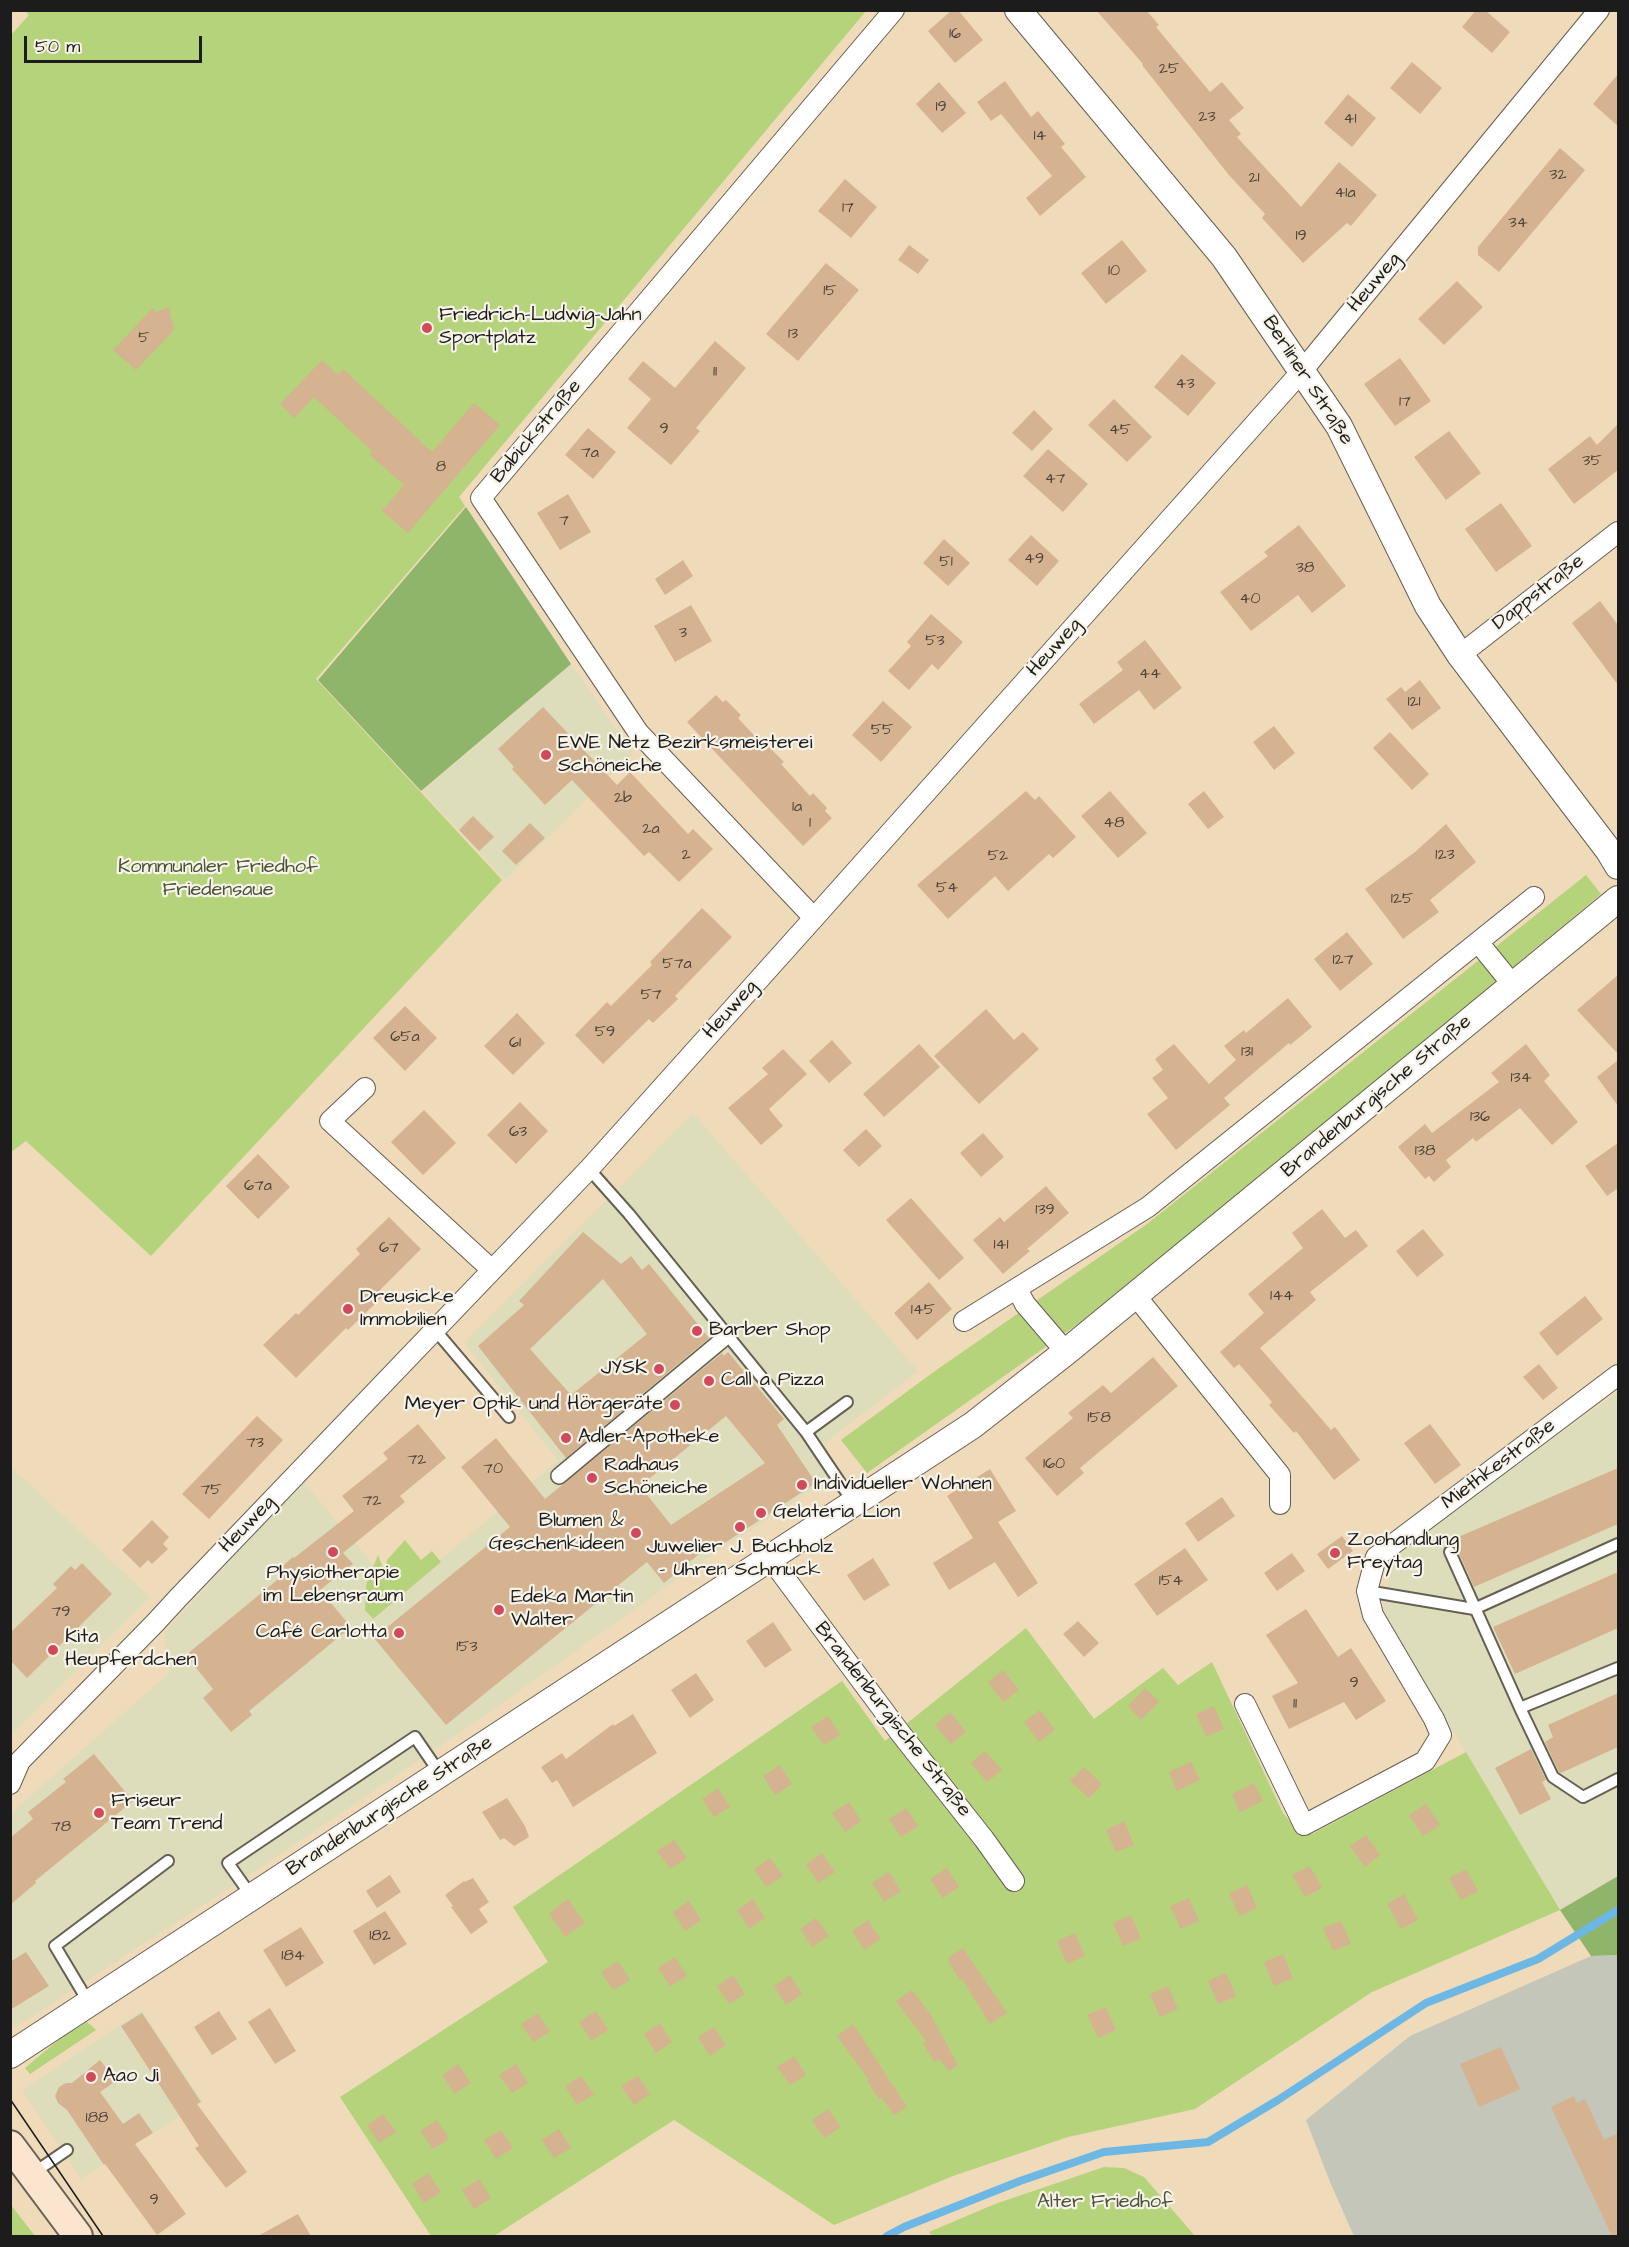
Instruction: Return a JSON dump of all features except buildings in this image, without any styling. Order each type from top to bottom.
[{"type":"main road","points":[[10,2145],[78,2236]]},
{"type":"street","name":"Babickstraße","points":[[814,918],[638,732],[481,498],[894,10]]},
{"type":"street","name":"Berliner Straße","points":[[1018,10],[1224,257],[1339,426],[1428,606],[1460,655],[1609,850],[1618,866]]},
{"type":"street","name":"Heuweg","points":[[10,1784],[20,1761],[589,1170],[1302,371],[1599,10]]},
{"type":"street","name":"Dappstraße","points":[[1460,655],[1618,532]]},
{"type":"street","points":[[964,1321],[1148,1207],[1534,897]]},
{"type":"street","name":"Brandenburgische Straße","points":[[10,2055],[973,1425],[1066,1352],[1618,899]]},
{"type":"street","points":[[1478,942],[1512,984]]},
{"type":"street","points":[[365,1088],[330,1121],[492,1270]]},
{"type":"street","points":[[1017,1290],[1025,1304],[1066,1352]]},
{"type":"street","points":[[1135,1295],[1280,1475],[1280,1503]]},
{"type":"street","points":[[559,1476],[728,1335]]},
{"type":"street","name":"Miethkestraße","points":[[1245,1704],[1304,1825],[1425,1761],[1440,1735],[1434,1719],[1373,1615],[1368,1591],[1376,1557],[1618,1375]]},
{"type":"street","name":"Brandenburgische Straße","points":[[770,1558],[1014,1881]]},
{"type":"lane","points":[[589,1170],[628,1214],[806,1432],[853,1503]]},
{"type":"lane","points":[[436,1331],[509,1417]]},
{"type":"lane","points":[[806,1432],[847,1402]]},
{"type":"lane","points":[[1368,1591],[1474,1609],[1618,1544]]},
{"type":"lane","points":[[1450,1552],[1474,1609],[1553,1777],[1583,1797],[1618,1779]]},
{"type":"lane","points":[[1520,1708],[1618,1668]]},
{"type":"lane","points":[[252,1897],[228,1863],[415,1737],[441,1775]]},
{"type":"lane","points":[[89,2004],[56,1946],[168,1860]]},
{"type":"lane","points":[[32,2174],[67,2150]]},
{"type":"shaded area","points":[[571,664],[633,753],[505,880],[422,791]]},
{"type":"shaded area","points":[[693,1113],[918,1371],[821,1446],[841,1471],[693,1568],[460,1733],[216,1897],[11,2030],[10,1814],[169,1673],[164,1633],[303,1481],[399,1595],[558,1460],[464,1343]]},
{"type":"shaded area","points":[[1618,1392],[1618,1876],[1560,1910],[1382,1612],[1395,1551]]},
{"type":"shaded area","name":"Kita Heupferdchen","points":[[10,1466],[150,1597],[11,1735],[10,1735]]},
{"type":"shaded area","points":[[1618,1955],[1618,2236],[1354,2236],[1306,2120],[1410,2036],[1591,1956]]},
{"type":"shaded area","points":[[142,2010],[203,2102],[81,2179],[22,2090]]},
{"type":"green space","name":"Kommunaler Friedhof Friedensaue","points":[[25,11],[866,11],[459,497],[465,506],[316,679],[502,880],[151,1256],[26,1141],[11,1152],[10,36],[29,15]]},
{"type":"green space","points":[[466,507],[571,664],[421,791],[318,680]]},
{"type":"green space","points":[[1586,875],[1601,894],[1123,1292],[867,1473],[841,1440],[935,1371],[1147,1224]]},
{"type":"green space","points":[[405,1540],[421,1560],[432,1551],[441,1562],[373,1619],[365,1610],[366,1585],[378,1555],[385,1573],[387,1560]]},
{"type":"green space","points":[[1026,1628],[1094,1719],[1163,1668],[1178,1685],[1212,1662],[1283,1813],[1297,1830],[1312,1834],[1466,1752],[1560,1910],[1372,1992],[1195,2109],[1068,2137],[953,2176],[834,2225],[674,2120],[494,2236],[431,2236],[340,2097],[548,1962],[513,1907],[842,1681],[885,1741]]},
{"type":"green space","points":[[1618,1876],[1618,1955],[1591,1956],[1560,1910]]},
{"type":"green space","points":[[87,2022],[96,2030],[30,2074],[25,2068],[62,2037]]},
{"type":"green space","name":"Alter Friedhof","points":[[1104,2167],[1124,2168],[1144,2177],[1195,2236],[932,2236],[929,2232],[995,2204]]},
{"type":"green space","points":[[11,2205],[35,2236],[11,2236]]},
{"type":"waterway","points":[[887,2236],[904,2227],[1020,2181],[1104,2152],[1208,2142],[1278,2100],[1426,2003],[1538,1959],[1618,1910]]},
{"type":"tram line","points":[[10,2099],[103,2236]]},
{"type":"place","name":"Friedrich-Ludwig-Jahn Sportplatz","points":[[427,328]]},
{"type":"place","name":"EWE Netz Bezirksmeisterei Schöneiche","points":[[546,755]]},
{"type":"place","name":"Dreusicke Immobilien","points":[[348,1309]]},
{"type":"place","name":"Barber Shop","points":[[697,1331]]},
{"type":"place","name":"JYSK","points":[[659,1369]]},
{"type":"place","name":"Call a Pizza","points":[[709,1381]]},
{"type":"place","name":"Meyer Optik und Hörgeräte","points":[[675,1405]]},
{"type":"place","name":"Adler-Apotheke","points":[[566,1438]]},
{"type":"place","name":"Radhaus Schöneiche","points":[[592,1478]]},
{"type":"place","name":"Individueller Wohnen","points":[[802,1485]]},
{"type":"place","name":"Gelateria Lion","points":[[761,1513]]},
{"type":"place","name":"Juwelier J. Buchholz - Uhren Schmuck","points":[[740,1527]]},
{"type":"place","name":"Blumen & Geschenkideen","points":[[636,1533]]},
{"type":"place","name":"Physiotherapie im Lebensraum","points":[[333,1552]]},
{"type":"place","name":"Zoohandlung Freytag","points":[[1335,1553]]},
{"type":"place","name":"Edeka Martin Walter","points":[[499,1610]]},
{"type":"place","name":"Café Carlotta","points":[[399,1633]]},
{"type":"place","name":"Kita Heupferdchen","points":[[53,1650]]},
{"type":"place","name":"Friseur Team Trend","points":[[99,1813]]},
{"type":"place","name":"Aao Ji","points":[[91,2077]]}]
